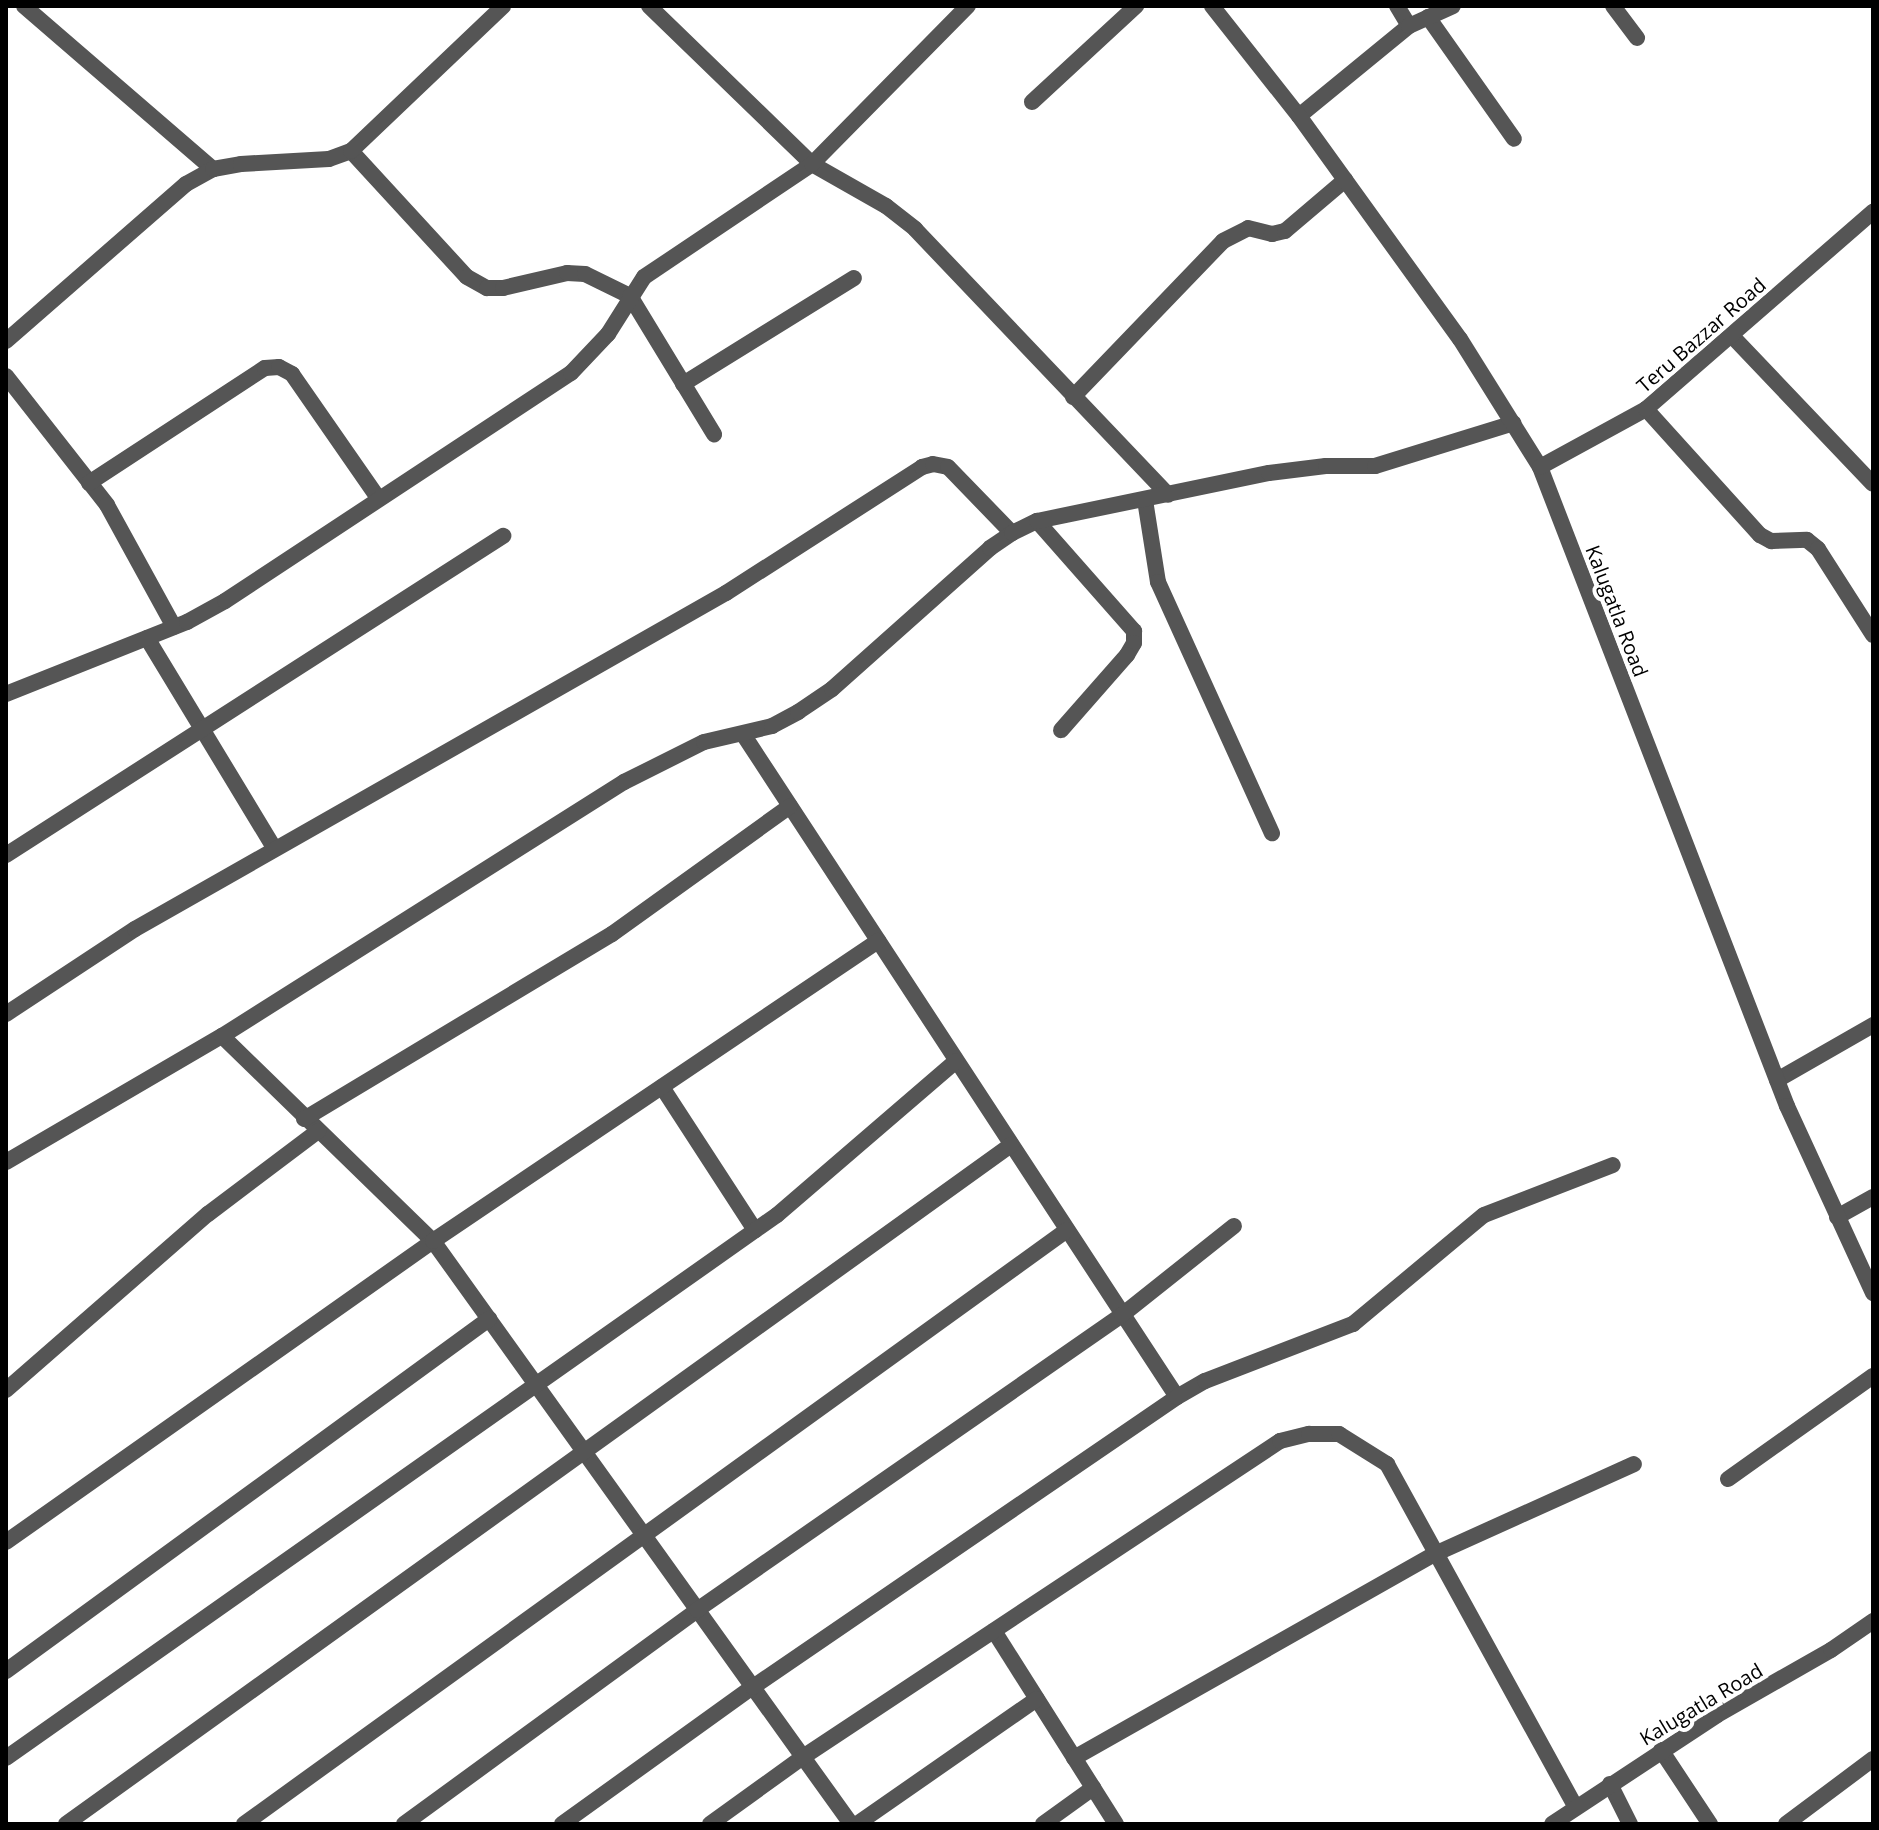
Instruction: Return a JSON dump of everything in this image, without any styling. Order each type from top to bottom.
[{"type":"street","points":[[24,6],[213,169]]},
{"type":"street","points":[[6,341],[186,184],[213,169],[241,164],[329,159],[351,151],[503,6]]},
{"type":"street","points":[[649,6],[812,164],[886,206],[915,229],[1168,495]]},
{"type":"street","points":[[1032,102],[1136,6]]},
{"type":"street","name":"Kalugatla Road","points":[[1212,6],[1299,116],[1460,339],[1540,467],[1777,1080],[1873,1293]]},
{"type":"street","points":[[1397,6],[1409,26]]},
{"type":"street","points":[[1299,116],[1409,26],[1453,6]]},
{"type":"street","points":[[1613,6],[1637,38]]},
{"type":"street","points":[[6,694],[174,627],[225,601],[571,373],[608,334],[644,277],[812,164],[964,7]]},
{"type":"street","points":[[1428,17],[1514,139]]},
{"type":"street","points":[[351,151],[467,277],[487,288],[503,288],[567,273],[585,274],[630,296],[714,434]]},
{"type":"street","points":[[1073,397],[1223,241],[1248,228],[1272,234],[1285,231],[1345,180]]},
{"type":"street","name":"Teru Bazzar Road","points":[[1540,467],[1646,409],[1873,212]]},
{"type":"street","points":[[683,384],[854,278]]},
{"type":"street","points":[[1732,336],[1873,484]]},
{"type":"street","points":[[89,483],[265,368],[279,367],[292,374],[379,499]]},
{"type":"street","points":[[6,376],[107,505],[174,627]]},
{"type":"street","points":[[1646,409],[1760,535],[1771,541],[1807,540],[1818,549],[1873,635]]},
{"type":"street","points":[[6,1162],[222,1036],[624,782],[704,742],[772,726],[832,689],[990,548],[1012,533],[1037,521],[1297,468],[1375,466],[1514,423]]},
{"type":"street","points":[[6,1014],[85,959],[274,848],[726,593],[922,467],[933,464],[948,467],[1012,533]]},
{"type":"street","points":[[1145,500],[1158,582],[1272,833]]},
{"type":"street","points":[[1037,521],[1134,631],[1134,643],[1127,655],[1061,730]]},
{"type":"street","points":[[6,855],[503,536]]},
{"type":"street","points":[[147,638],[274,848]]},
{"type":"street","points":[[743,734],[1177,1397]]},
{"type":"street","points":[[304,1119],[612,934],[790,806]]},
{"type":"street","points":[[6,1542],[433,1241],[878,941]]},
{"type":"street","points":[[1777,1080],[1873,1025]]},
{"type":"street","points":[[222,1036],[433,1241],[851,1824]]},
{"type":"street","points":[[6,1758],[755,1230],[815,1185],[956,1061]]},
{"type":"street","points":[[662,1087],[755,1230]]},
{"type":"street","points":[[6,1390],[208,1214],[318,1131]]},
{"type":"street","points":[[66,1824],[1011,1145]]},
{"type":"street","points":[[562,1824],[753,1687],[1177,1397],[1205,1381],[1353,1324],[1484,1215],[1613,1165]]},
{"type":"street","points":[[1837,1217],[1873,1197]]},
{"type":"street","points":[[404,1824],[697,1610],[1122,1315],[1234,1226]]},
{"type":"street","points":[[244,1824],[643,1533],[1067,1230]]},
{"type":"street","points":[[6,1671],[489,1319]]},
{"type":"street","points":[[1728,1479],[1873,1376]]},
{"type":"street","points":[[710,1824],[803,1757],[1280,1441],[1309,1434],[1339,1434],[1363,1446],[1387,1464],[1575,1806]]},
{"type":"street","points":[[1074,1758],[1437,1553],[1634,1464]]},
{"type":"street","name":"Kalugatla Road","points":[[1552,1824],[1661,1750],[1831,1650],[1873,1621]]},
{"type":"street","points":[[994,1631],[1116,1824]]},
{"type":"street","points":[[857,1824],[1037,1699]]},
{"type":"street","points":[[1661,1750],[1710,1824]]},
{"type":"street","points":[[1786,1824],[1873,1759]]},
{"type":"street","points":[[1610,1784],[1630,1824]]},
{"type":"street","points":[[1043,1824],[1093,1788]]}]
